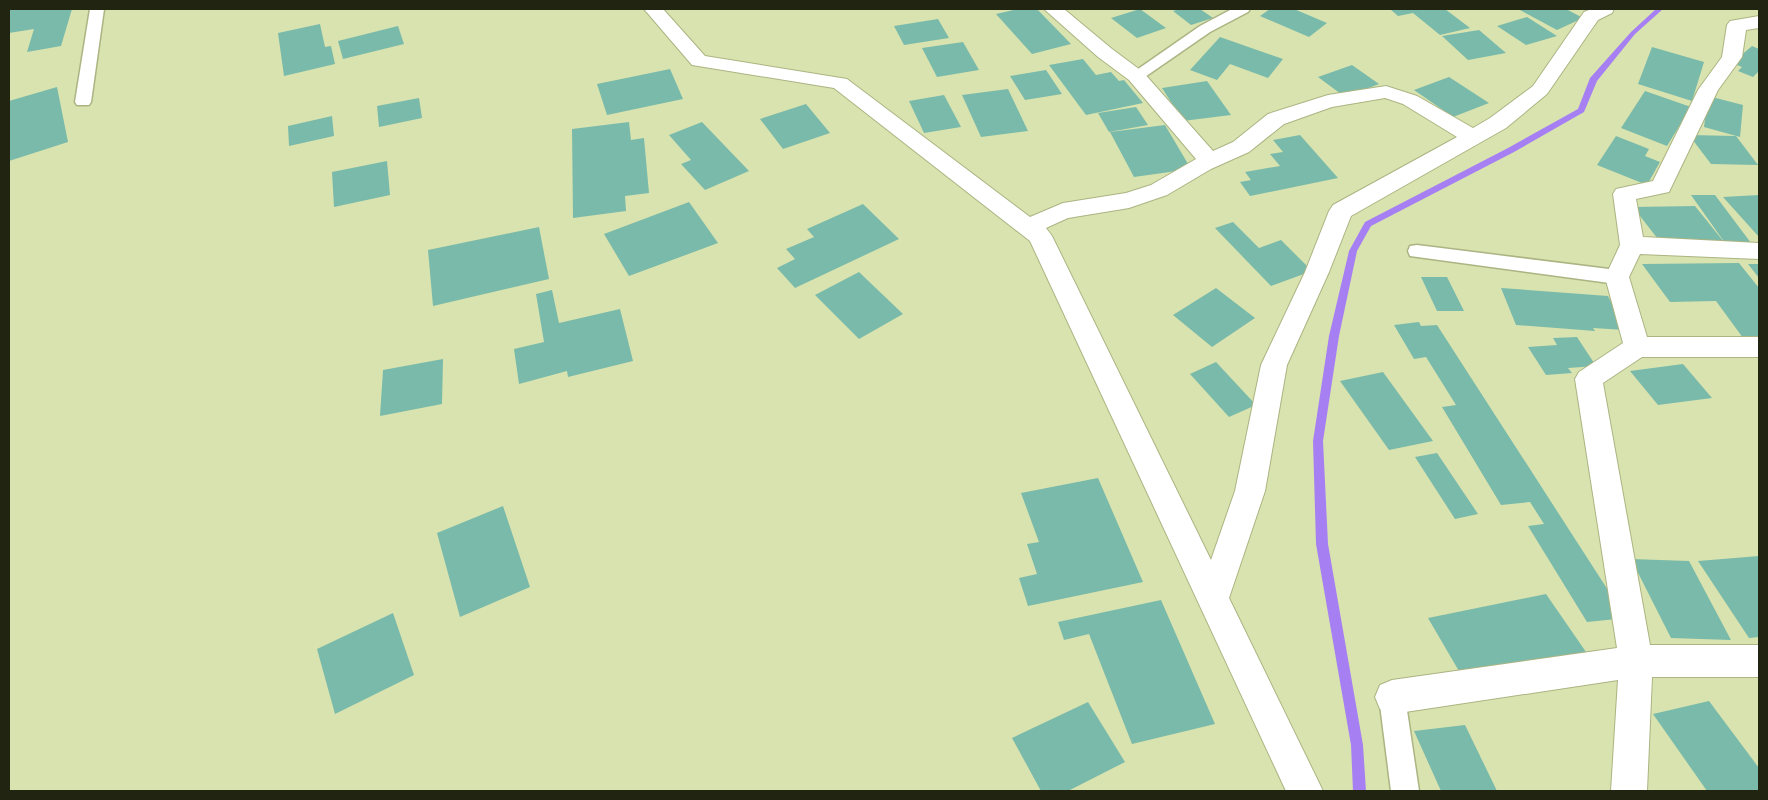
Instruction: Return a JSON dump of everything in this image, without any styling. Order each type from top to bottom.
[{"type":"street","points":[[653,9],[699,61],[840,83],[1040,236],[1304,789]]},
{"type":"street","points":[[1053,9],[1105,54],[1136,76],[1210,161]]},
{"type":"street","points":[[1213,600],[1250,491],[1274,365],[1341,211],[1498,123],[1540,90],[1591,16],[1605,9]]},
{"type":"street","points":[[1637,347],[1617,277],[1632,245],[1624,194],[1661,188],[1708,90],[1732,57],[1737,25],[1759,22]]},
{"type":"street","points":[[1028,227],[1063,211],[1129,200],[1159,190],[1210,161],[1242,147],[1276,119],[1328,102],[1386,92],[1410,100],[1473,137]]},
{"type":"street","points":[[1632,245],[1759,250]]},
{"type":"street","points":[[1629,791],[1636,661],[1589,379],[1637,347],[1759,347]]},
{"type":"street","points":[[1392,697],[1636,661],[1759,661]]},
{"type":"lane","points":[[83,102],[97,9]]},
{"type":"lane","points":[[1136,76],[1205,29],[1243,9]]},
{"type":"lane","points":[[1417,252],[1617,277]]},
{"type":"lane","points":[[1392,697],[1405,791]]},
{"type":"building","points":[[9,9],[72,9],[61,46],[27,52],[34,29],[9,33]]},
{"type":"building","points":[[1018,9],[1037,9],[1071,44],[1032,54],[996,14]]},
{"type":"building","points":[[1140,9],[1166,28],[1137,38],[1111,18]]},
{"type":"building","points":[[1200,9],[1213,18],[1191,25],[1173,11]]},
{"type":"building","points":[[1270,9],[1294,9],[1327,23],[1309,37],[1260,16]]},
{"type":"building","points":[[1390,9],[1445,9],[1470,28],[1440,35],[1413,13],[1398,16]]},
{"type":"building","points":[[1518,9],[1566,9],[1583,18],[1557,30]]},
{"type":"building","points":[[1527,17],[1557,36],[1526,45],[1497,26]]},
{"type":"building","points":[[938,19],[949,38],[904,45],[894,26]]},
{"type":"building","points":[[320,24],[325,47],[331,46],[335,64],[284,76],[278,33]]},
{"type":"building","points":[[398,26],[404,44],[343,59],[338,41]]},
{"type":"building","points":[[1479,30],[1506,53],[1468,60],[1442,36]]},
{"type":"building","points":[[1220,37],[1283,59],[1268,78],[1230,64],[1217,80],[1190,70]]},
{"type":"building","points":[[963,42],[979,70],[937,77],[922,48]]},
{"type":"building","points":[[1752,46],[1759,49],[1759,71],[1753,77],[1738,71],[1742,67],[1732,63]]},
{"type":"building","points":[[1652,47],[1704,62],[1692,101],[1638,84]]},
{"type":"building","points":[[1083,59],[1096,75],[1111,72],[1119,81],[1124,80],[1143,103],[1086,115],[1049,65]]},
{"type":"building","points":[[1352,65],[1379,84],[1345,97],[1318,77]]},
{"type":"building","points":[[670,69],[683,99],[607,115],[597,84]]},
{"type":"building","points":[[1046,70],[1062,94],[1025,100],[1010,76]]},
{"type":"building","points":[[1449,77],[1489,103],[1453,117],[1414,90]]},
{"type":"building","points":[[1207,81],[1231,115],[1183,121],[1162,88]]},
{"type":"building","points":[[57,87],[68,142],[9,161],[9,101]]},
{"type":"building","points":[[1008,89],[1028,131],[981,137],[962,95]]},
{"type":"building","points":[[1645,91],[1691,107],[1667,146],[1621,128]]},
{"type":"building","points":[[944,95],[961,127],[924,133],[909,101]]},
{"type":"building","points":[[1708,96],[1743,105],[1740,137],[1704,127]]},
{"type":"building","points":[[419,98],[422,118],[379,127],[377,106]]},
{"type":"building","points":[[806,104],[830,133],[783,149],[760,119]]},
{"type":"building","points":[[1136,107],[1148,125],[1109,132],[1098,113]]},
{"type":"building","points":[[332,116],[334,136],[289,146],[288,126]]},
{"type":"building","points":[[629,122],[631,140],[644,138],[649,193],[625,196],[626,211],[573,218],[572,129]]},
{"type":"building","points":[[702,122],[749,171],[705,190],[681,164],[691,160],[669,135]]},
{"type":"building","points":[[1165,125],[1191,169],[1134,177],[1110,132]]},
{"type":"building","points":[[1300,135],[1338,178],[1250,196],[1240,182],[1251,180],[1245,172],[1280,166],[1270,154],[1283,152],[1273,140]]},
{"type":"building","points":[[1689,135],[1736,136],[1758,165],[1711,164]]},
{"type":"building","points":[[1616,136],[1649,149],[1645,156],[1660,162],[1647,185],[1597,165]]},
{"type":"building","points":[[387,161],[390,195],[334,207],[332,172]]},
{"type":"building","points":[[1691,195],[1715,195],[1751,243],[1725,243]]},
{"type":"building","points":[[1759,195],[1759,237],[1723,197]]},
{"type":"building","points":[[689,202],[718,243],[629,276],[604,234]]},
{"type":"building","points":[[863,204],[899,239],[795,288],[777,268],[795,259],[786,249],[814,237],[807,229]]},
{"type":"building","points":[[1695,206],[1724,242],[1661,243],[1633,207]]},
{"type":"building","points":[[1233,222],[1259,248],[1281,240],[1312,271],[1271,286],[1215,228]]},
{"type":"building","points":[[539,227],[549,279],[433,306],[428,250]]},
{"type":"building","points":[[1739,263],[1759,288],[1759,341],[1746,342],[1716,301],[1670,302],[1642,264]]},
{"type":"building","points":[[1748,264],[1759,264],[1759,278]]},
{"type":"building","points":[[859,272],[903,314],[859,339],[815,295]]},
{"type":"building","points":[[1421,277],[1447,277],[1464,311],[1437,311]]},
{"type":"building","points":[[1216,288],[1255,318],[1212,347],[1173,315]]},
{"type":"building","points":[[1501,288],[1608,296],[1625,330],[1593,328],[1595,331],[1516,325]]},
{"type":"building","points":[[552,290],[559,323],[620,309],[633,361],[568,377],[567,371],[519,384],[514,349],[544,342],[536,294]]},
{"type":"building","points":[[1419,322],[1421,326],[1437,325],[1626,618],[1587,622],[1528,526],[1544,524],[1530,502],[1501,505],[1442,407],[1456,405],[1426,357],[1414,359],[1394,325]]},
{"type":"building","points":[[1577,337],[1596,366],[1568,368],[1572,373],[1546,375],[1528,347],[1557,345],[1553,338]]},
{"type":"building","points":[[443,359],[442,404],[380,416],[383,370]]},
{"type":"building","points":[[1216,362],[1256,405],[1229,417],[1190,374]]},
{"type":"building","points":[[1683,364],[1712,398],[1658,405],[1630,371]]},
{"type":"building","points":[[1383,372],[1433,441],[1389,450],[1340,381]]},
{"type":"building","points":[[1437,453],[1478,514],[1455,519],[1415,457]]},
{"type":"building","points":[[1098,478],[1143,582],[1028,606],[1019,578],[1037,574],[1027,544],[1039,542],[1021,493]]},
{"type":"building","points":[[503,506],[530,587],[460,617],[437,533]]},
{"type":"building","points":[[1759,556],[1759,637],[1749,638],[1698,561]]},
{"type":"building","points":[[1631,559],[1689,561],[1731,640],[1671,638]]},
{"type":"building","points":[[1546,594],[1586,652],[1463,678],[1428,618]]},
{"type":"building","points":[[1161,600],[1215,724],[1132,744],[1089,634],[1064,640],[1058,622]]},
{"type":"building","points":[[393,613],[414,675],[335,714],[317,649]]},
{"type":"building","points":[[1709,701],[1759,768],[1759,791],[1707,791],[1653,714]]},
{"type":"building","points":[[1088,702],[1125,762],[1068,791],[1041,791],[1012,738]]},
{"type":"building","points":[[1465,725],[1497,791],[1441,791],[1414,731]]},
{"type":"waterway","points":[[1359,791],[1357,745],[1322,544],[1318,441],[1334,336],[1353,251],[1368,224],[1511,150],[1581,110],[1593,80],[1633,33],[1660,9]]}]
